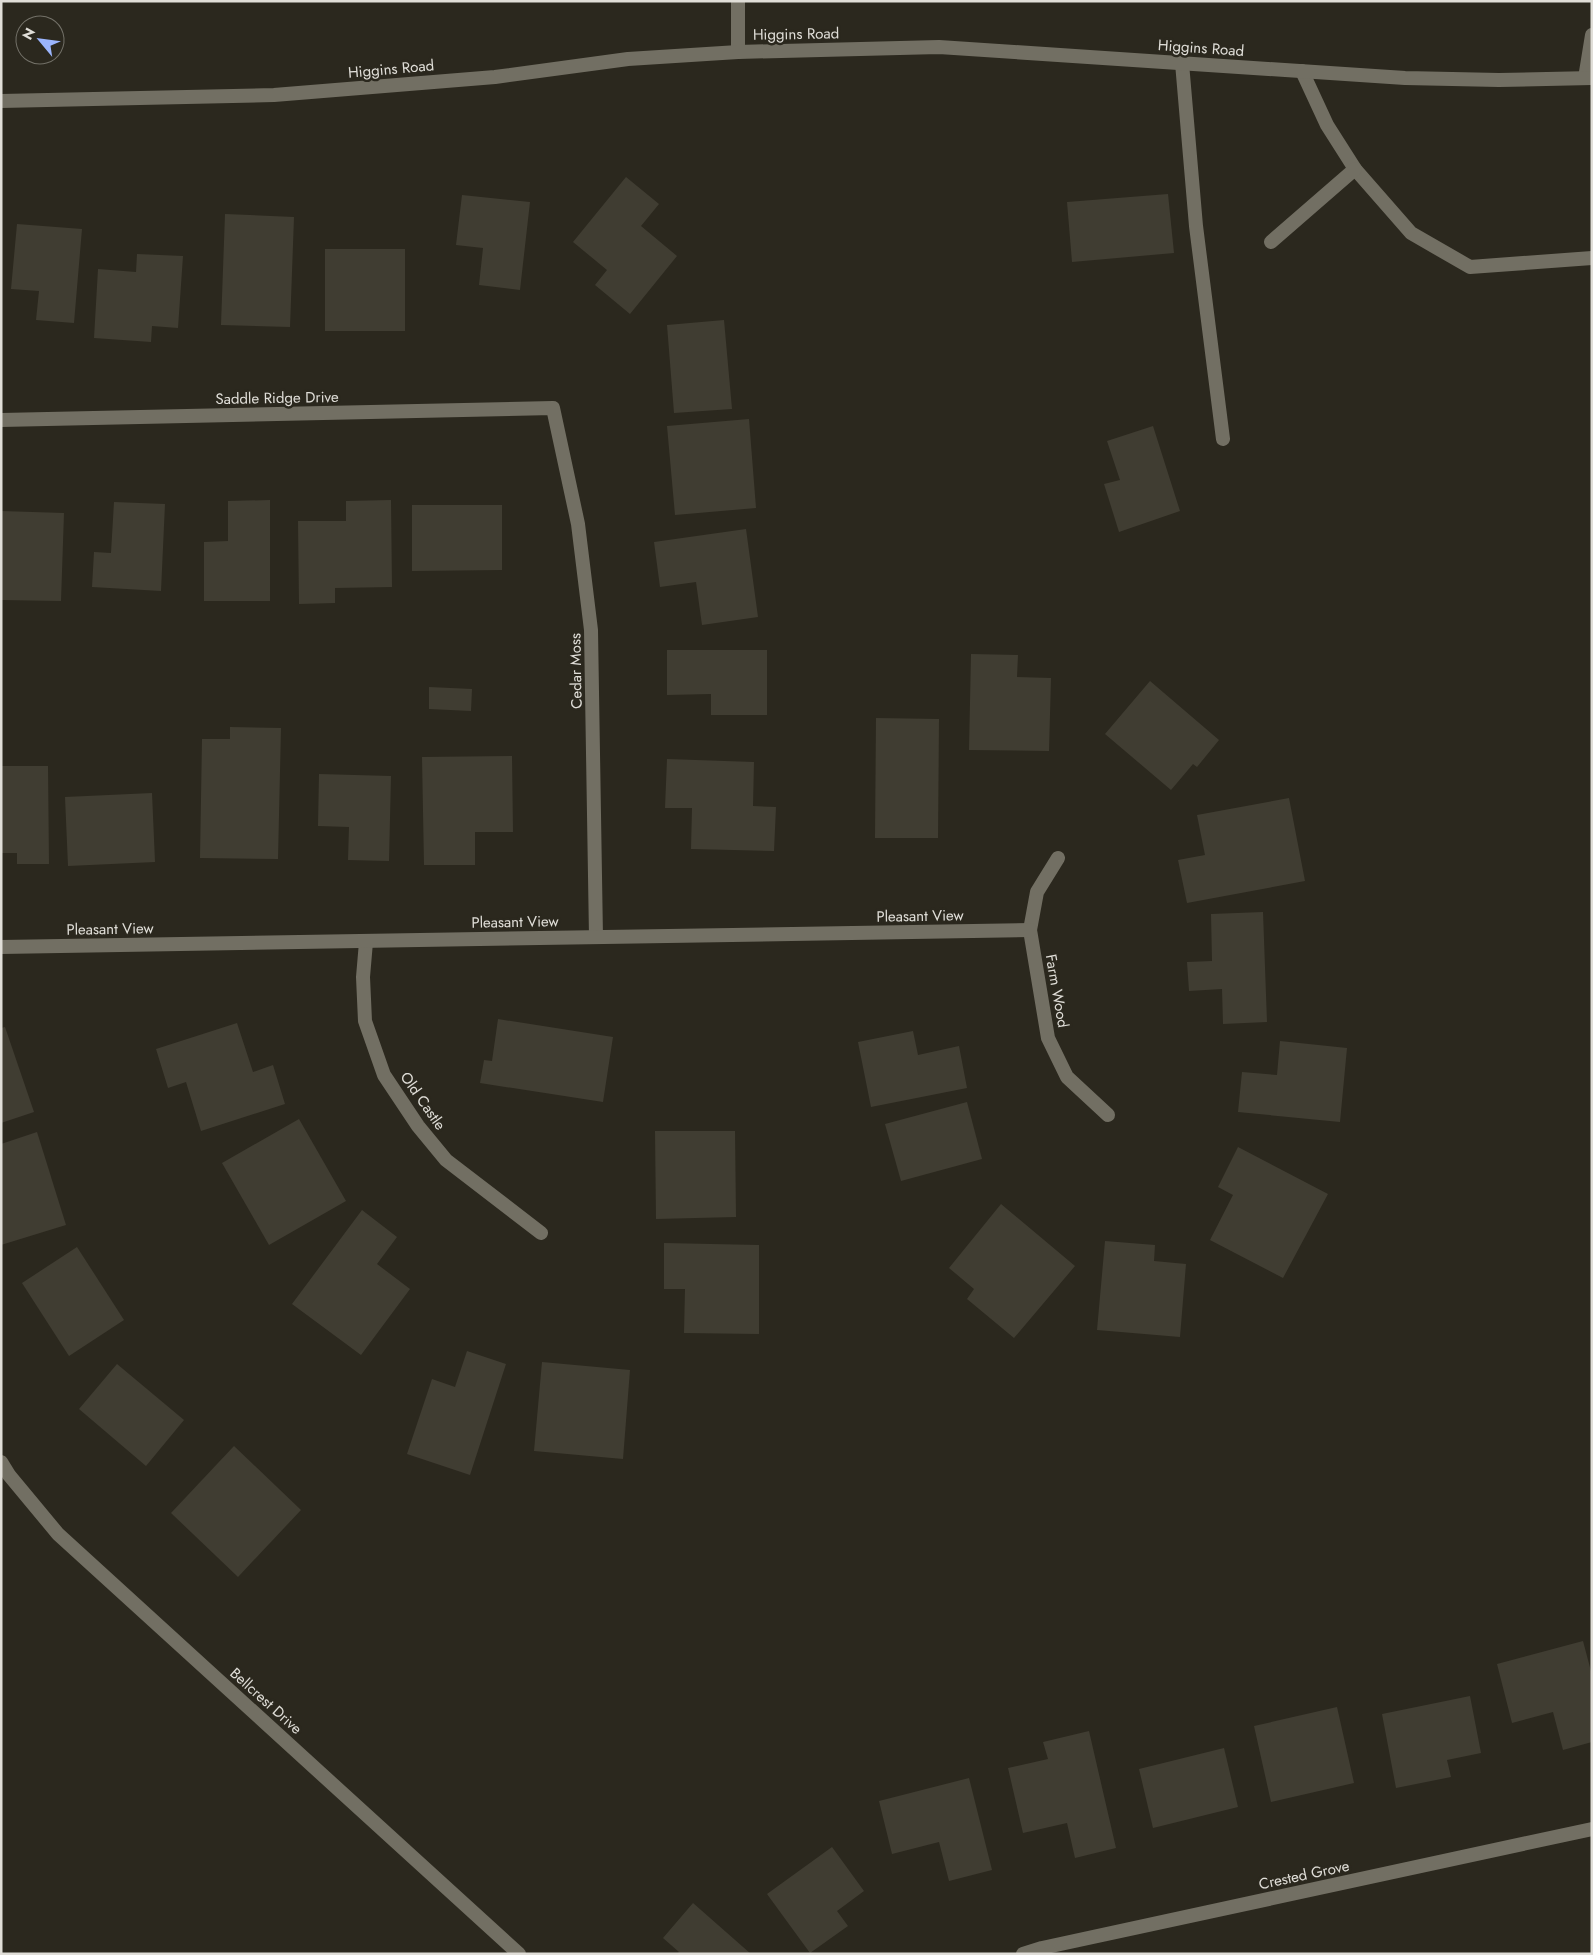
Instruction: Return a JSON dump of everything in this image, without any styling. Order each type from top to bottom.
[{"type":"street","points":[[738,1],[738,52]]},
{"type":"street","points":[[1588,78],[1592,35]]},
{"type":"street","name":"Higgins Road","points":[[1,101],[274,95],[495,77],[628,60],[738,52],[938,48],[1404,78],[1499,80],[1588,78]]},
{"type":"street","points":[[1182,63],[1196,226],[1223,439]]},
{"type":"street","points":[[1302,71],[1327,125],[1355,169],[1411,233],[1470,267],[1592,258]]},
{"type":"street","points":[[1270,242],[1355,169]]},
{"type":"street","name":"Saddle Ridge Drive","points":[[1,420],[553,408]]},
{"type":"street","name":"Cedar Moss","points":[[553,408],[578,524],[591,630],[596,937]]},
{"type":"street","name":"Farm Wood","points":[[1058,858],[1037,892],[1030,930],[1048,1038],[1067,1077],[1108,1115]]},
{"type":"street","name":"Pleasant View","points":[[1,948],[1030,930]]},
{"type":"street","name":"Old Castle","points":[[366,942],[363,978],[365,1021],[384,1075],[418,1126],[446,1160],[540,1233]]},
{"type":"street","name":"Bellcrest Drive","points":[[1,1462],[9,1476],[58,1534],[518,1954]]},
{"type":"street","name":"Crested Grove","points":[[1022,1954],[1592,1829]]},
{"type":"building","points":[[626,177],[659,204],[641,226],[677,256],[630,314],[595,285],[607,270],[573,242]]},
{"type":"building","points":[[1168,194],[1174,253],[1072,262],[1067,202]]},
{"type":"building","points":[[462,195],[530,202],[520,290],[479,285],[483,248],[456,245]]},
{"type":"building","points":[[225,214],[294,217],[290,327],[221,325]]},
{"type":"building","points":[[17,224],[82,229],[74,323],[36,320],[39,291],[11,289]]},
{"type":"building","points":[[325,249],[405,249],[405,331],[325,331]]},
{"type":"building","points":[[137,254],[183,256],[178,328],[152,326],[151,342],[94,338],[98,269],[136,272]]},
{"type":"building","points":[[724,320],[732,409],[674,413],[667,325]]},
{"type":"building","points":[[749,419],[756,508],[675,515],[667,426]]},
{"type":"building","points":[[1153,426],[1180,511],[1119,532],[1104,484],[1120,480],[1107,441]]},
{"type":"building","points":[[270,500],[270,601],[204,601],[204,542],[228,541],[228,501]]},
{"type":"building","points":[[391,500],[392,587],[335,588],[335,603],[299,604],[298,521],[346,521],[346,501]]},
{"type":"building","points":[[114,502],[165,504],[161,591],[92,587],[94,552],[111,553]]},
{"type":"building","points":[[412,505],[502,505],[502,570],[412,571]]},
{"type":"building","points":[[1,511],[64,513],[61,601],[1,600]]},
{"type":"building","points":[[746,529],[758,617],[702,625],[696,582],[660,587],[654,542]]},
{"type":"building","points":[[667,650],[767,650],[767,715],[711,715],[711,694],[667,695]]},
{"type":"building","points":[[971,654],[1018,655],[1017,677],[1051,678],[1049,751],[969,750]]},
{"type":"building","points":[[1150,681],[1219,740],[1197,767],[1193,764],[1171,790],[1105,734]]},
{"type":"building","points":[[429,687],[472,689],[471,711],[429,709]]},
{"type":"building","points":[[876,718],[939,719],[938,838],[875,838]]},
{"type":"building","points":[[230,727],[281,728],[278,859],[200,858],[202,739],[230,739]]},
{"type":"building","points":[[512,756],[513,832],[475,832],[475,865],[424,865],[422,757]]},
{"type":"building","points":[[667,759],[754,762],[753,806],[776,807],[774,851],[691,849],[692,808],[665,808]]},
{"type":"building","points":[[1,766],[48,766],[49,864],[17,864],[17,853],[1,853]]},
{"type":"building","points":[[319,774],[391,776],[389,861],[348,860],[349,827],[318,826]]},
{"type":"building","points":[[152,793],[155,862],[68,866],[65,797]]},
{"type":"building","points":[[1289,798],[1305,881],[1187,903],[1178,860],[1205,855],[1197,815]]},
{"type":"building","points":[[1263,912],[1267,1022],[1223,1024],[1222,989],[1189,991],[1187,962],[1212,961],[1211,914]]},
{"type":"building","points":[[498,1019],[613,1037],[603,1102],[480,1083],[484,1060],[492,1061]]},
{"type":"building","points":[[237,1023],[253,1072],[273,1065],[285,1104],[201,1131],[186,1082],[168,1088],[156,1049]]},
{"type":"building","points":[[5,1027],[34,1112],[1,1123],[1,1028]]},
{"type":"building","points":[[913,1031],[918,1055],[959,1046],[967,1088],[871,1107],[858,1042]]},
{"type":"building","points":[[1280,1041],[1347,1048],[1340,1122],[1238,1112],[1242,1072],[1277,1075]]},
{"type":"building","points":[[967,1102],[982,1159],[901,1181],[885,1124]]},
{"type":"building","points":[[299,1119],[346,1201],[269,1245],[222,1163]]},
{"type":"building","points":[[655,1131],[735,1131],[736,1217],[656,1219]]},
{"type":"building","points":[[37,1132],[66,1225],[1,1245],[1,1144]]},
{"type":"building","points":[[1238,1147],[1328,1194],[1283,1278],[1210,1240],[1233,1195],[1218,1187]]},
{"type":"building","points":[[1001,1204],[1075,1266],[1014,1338],[967,1299],[974,1289],[949,1268]]},
{"type":"building","points":[[362,1210],[397,1237],[377,1264],[410,1289],[361,1355],[292,1304]]},
{"type":"building","points":[[1105,1241],[1155,1245],[1154,1261],[1186,1264],[1180,1337],[1097,1330]]},
{"type":"building","points":[[664,1243],[759,1245],[759,1334],[684,1333],[685,1289],[664,1289]]},
{"type":"building","points":[[77,1247],[124,1320],[69,1356],[22,1283]]},
{"type":"building","points":[[467,1351],[506,1364],[470,1475],[407,1454],[432,1379],[455,1387]]},
{"type":"building","points":[[542,1362],[630,1370],[623,1459],[534,1451]]},
{"type":"building","points":[[117,1364],[184,1420],[146,1466],[79,1409]]},
{"type":"building","points":[[234,1446],[301,1510],[238,1577],[171,1513]]},
{"type":"building","points":[[1583,1641],[1592,1675],[1592,1742],[1563,1750],[1553,1712],[1512,1723],[1497,1664]]},
{"type":"building","points":[[1470,1696],[1481,1753],[1447,1760],[1451,1777],[1396,1788],[1382,1714]]},
{"type":"building","points":[[1337,1707],[1354,1783],[1271,1802],[1254,1726]]},
{"type":"building","points":[[1089,1731],[1116,1848],[1075,1858],[1067,1823],[1023,1833],[1008,1768],[1048,1759],[1043,1742]]},
{"type":"building","points":[[1224,1748],[1238,1807],[1153,1828],[1139,1769]]},
{"type":"building","points":[[969,1778],[992,1870],[949,1881],[939,1842],[892,1854],[879,1801]]},
{"type":"building","points":[[832,1847],[864,1891],[837,1911],[848,1926],[810,1953],[767,1894]]},
{"type":"building","points":[[693,1903],[751,1954],[677,1954],[679,1952],[663,1938]]}]
